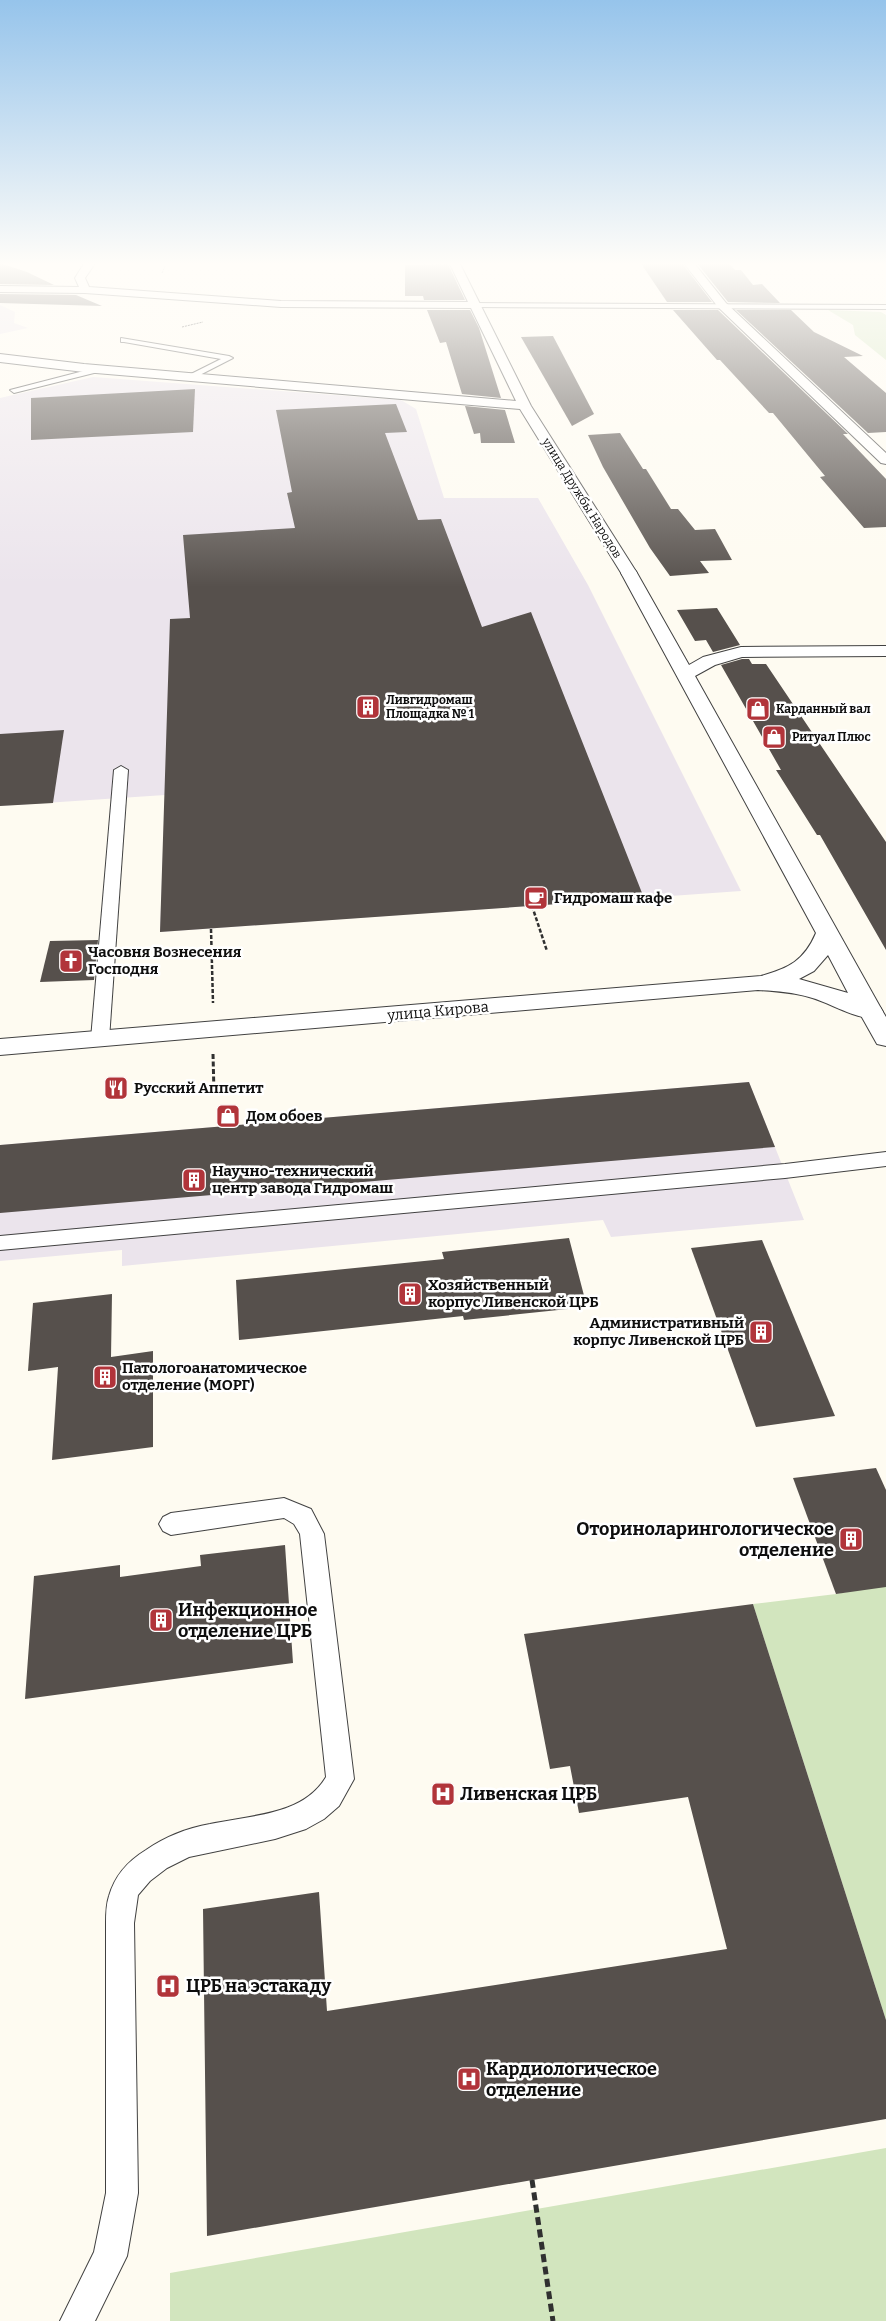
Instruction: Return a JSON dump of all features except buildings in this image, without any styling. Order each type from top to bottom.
[{"type":"street","points":[[115,370],[525,406]]},
{"type":"street","name":"улица Дружбы Народов","points":[[507,370],[525,406],[629,573],[886,1038]]},
{"type":"street","points":[[791,370],[886,460]]},
{"type":"street","points":[[662,632],[673,640],[694,646],[759,650],[886,651]]},
{"type":"street","points":[[686,674],[719,657],[759,650]]},
{"type":"street","points":[[758,983],[788,975],[808,964],[820,952],[827,933]]},
{"type":"street","name":"улица Кирова","points":[[0,1047],[758,983],[777,983],[816,990],[840,997],[871,1012]]},
{"type":"lane","points":[[14,390],[95,370]]},
{"type":"lane","points":[[192,377],[205,370]]},
{"type":"lane","points":[[100,1039],[121,770]]},
{"type":"lane","points":[[0,1243],[785,1171],[886,1159]]},
{"type":"lane","points":[[77,2321],[110,2256],[122,2193],[120,1923],[122,1899],[140,1871],[156,1860],[189,1844],[298,1819],[327,1802],[340,1779],[312,1534],[309,1523],[296,1511],[284,1508],[171,1524]]},
{"type":"path","points":[[532,906],[547,951]]},
{"type":"path","points":[[211,929],[214,1093]]},
{"type":"path","points":[[532,2180],[554,2321]]},
{"type":"shaded area","points":[[93,377],[401,400],[416,409],[444,498],[538,498],[588,585],[741,891],[160,932],[165,795],[0,806],[0,398]]},
{"type":"shaded area","points":[[749,1082],[804,1220],[611,1237],[603,1220],[122,1266],[122,1250],[0,1261],[0,1145]]},
{"type":"green space","points":[[886,1585],[886,2020],[753,1604],[836,1594]]},
{"type":"green space","points":[[886,2148],[886,2321],[170,2321],[170,2273]]},
{"type":"place","name":"Ливгидромаш Площадка № 1","points":[[368,707]]},
{"type":"place","name":"Карданный вал","points":[[758,709]]},
{"type":"place","name":"Ритуал Плюс","points":[[774,737]]},
{"type":"place","name":"Гидромаш кафе","points":[[536,898]]},
{"type":"place","name":"Часовня Вознесения Господня","points":[[71,961]]},
{"type":"place","name":"Русский Аппетит","points":[[116,1088]]},
{"type":"place","name":"Дом обоев","points":[[228,1116]]},
{"type":"place","name":"Научно-технический центр завода Гидромаш","points":[[194,1180]]},
{"type":"place","name":"Хозяйственный корпус Ливенской ЦРБ","points":[[410,1294]]},
{"type":"place","name":"Административный корпус Ливенской ЦРБ","points":[[761,1332]]},
{"type":"place","name":"Патологоанатомическое отделение (МОРГ)","points":[[105,1377]]},
{"type":"place","name":"Оториноларингологическое отделение","points":[[851,1539]]},
{"type":"place","name":"Инфекционное отделение ЦРБ","points":[[161,1620]]},
{"type":"place","name":"Ливенская ЦРБ","points":[[443,1794]]},
{"type":"place","name":"ЦРБ на эстакаду","points":[[168,1986]]},
{"type":"place","name":"Кардиологическое отделение","points":[[469,2079]]}]
